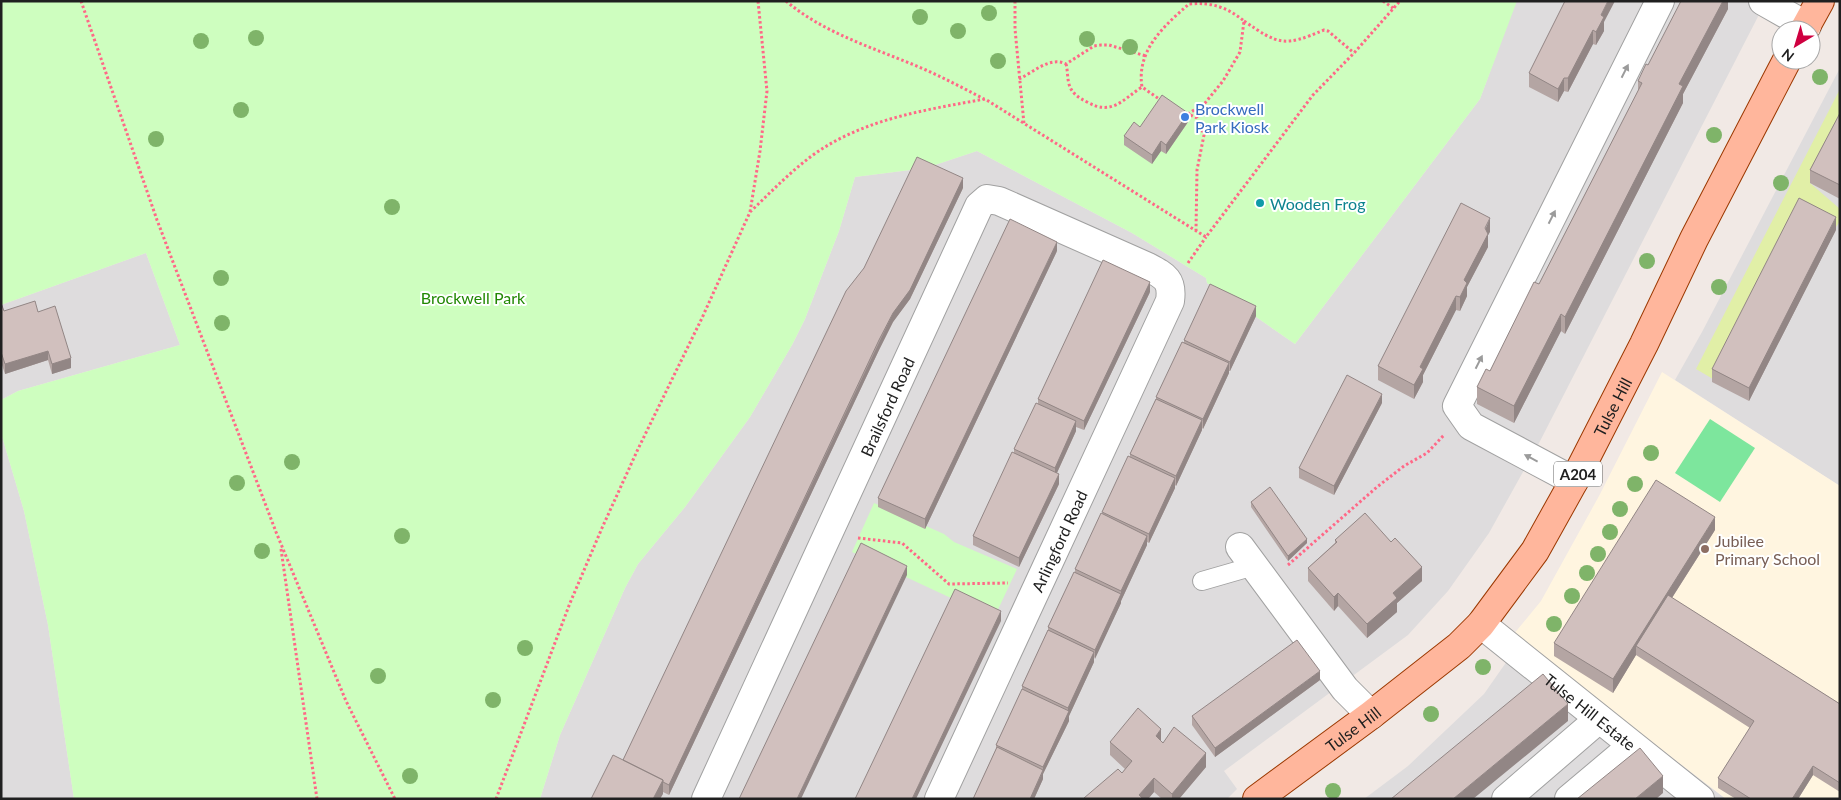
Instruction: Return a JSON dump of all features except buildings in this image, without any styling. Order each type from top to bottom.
[{"type":"main road","points":[[1809,20],[1820,1]]},
{"type":"main road","name":"Tulse Hill","points":[[1257,799],[1436,666],[1481,624],[1535,551],[1574,481],[1644,344],[1694,239],[1782,70]]},
{"type":"street","points":[[1574,481],[1471,426],[1457,406],[1660,1]]},
{"type":"street","points":[[1763,1],[1793,20]]},
{"type":"street","name":"Brailsford Road","points":[[706,799],[980,206],[987,199],[999,201],[1148,267],[1162,274],[1169,282]]},
{"type":"street","name":"Arlingford Road","points":[[939,799],[1170,302],[1171,291],[1169,282]]},
{"type":"street","points":[[1254,566],[1345,689],[1371,716]]},
{"type":"street","name":"Tulse Hill Estate","points":[[1481,624],[1700,799]]},
{"type":"street","points":[[1506,799],[1599,719]]},
{"type":"street","points":[[1569,799],[1632,746]]},
{"type":"lane","points":[[1202,581],[1254,566]]},
{"type":"path","points":[[81,1],[157,220],[280,543],[346,701],[395,799]]},
{"type":"path","points":[[496,799],[570,603],[598,536],[702,318],[750,212],[767,91],[758,1]]},
{"type":"path","points":[[786,1],[799,13],[832,31],[926,70],[985,99],[1206,237],[1313,95],[1354,53],[1400,1]]},
{"type":"path","points":[[1015,1],[1015,29],[1024,124]]},
{"type":"path","points":[[1383,1],[1393,8]]},
{"type":"path","points":[[1170,105],[1150,94],[1142,87],[1142,69],[1155,37],[1165,24],[1189,3],[1214,4],[1227,8],[1266,36],[1290,42],[1324,30],[1328,31],[1354,53]]},
{"type":"path","points":[[1188,114],[1204,103],[1223,81],[1240,52],[1244,21]]},
{"type":"path","points":[[1020,79],[1055,61],[1066,64],[1094,46],[1108,45],[1146,56]]},
{"type":"path","points":[[1066,64],[1069,73],[1068,84],[1073,92],[1078,98],[1100,107],[1116,106],[1142,87]]},
{"type":"path","points":[[750,212],[796,168],[814,154],[854,132],[880,122],[916,112],[985,99]]},
{"type":"path","points":[[1179,109],[1197,118],[1204,135],[1197,170],[1196,230]]},
{"type":"path","points":[[1254,566],[1377,487],[1404,466],[1426,453],[1445,434]]},
{"type":"path","points":[[832,527],[858,538],[902,543],[950,584],[1011,583],[1034,594]]},
{"type":"path","points":[[280,543],[317,799]]},
{"type":"shaded area","points":[[1516,1],[1766,1],[1538,445],[1489,533],[1448,591],[1408,635],[1224,771],[1237,789],[1227,799],[540,799],[560,735],[625,588],[638,564],[685,507],[750,417],[792,345],[805,319],[839,231],[855,177],[926,168],[977,151],[1132,233],[1206,278],[1207,283],[1295,344],[1480,99]]},
{"type":"shaded area","points":[[1840,68],[1840,486],[1675,380]]},
{"type":"shaded area","points":[[146,253],[180,345],[18,391],[1,400],[1,305]]},
{"type":"shaded area","name":"Jubilee Primary School","points":[[1662,372],[1840,486],[1840,799],[1726,799],[1513,635],[1541,601],[1599,496]]},
{"type":"shaded area","points":[[1,433],[24,511],[48,625],[74,799],[1,799]]},
{"type":"shaded area","points":[[1521,641],[1726,799],[1364,799],[1408,766],[1484,694]]},
{"type":"green space","name":"Brockwell Park","points":[[1,1],[1517,1],[1480,99],[1295,344],[1207,283],[1206,278],[1132,233],[977,151],[926,168],[855,177],[839,231],[805,319],[792,345],[750,417],[685,507],[638,564],[625,588],[560,735],[540,799],[74,799],[48,625],[24,511],[1,433],[1,400],[18,391],[180,345],[146,253],[1,305]]},
{"type":"green space","points":[[1840,89],[1840,127],[1810,183],[1840,209],[1840,221],[1836,227],[1800,210],[1713,379],[1696,369]]},
{"type":"green space","points":[[1710,419],[1755,448],[1720,502],[1675,473]]},
{"type":"green space","points":[[874,503],[944,534],[954,542],[1017,569],[994,618],[852,552]]},
{"type":"place","name":"Brockwell Park Kiosk","points":[[1185,117]]},
{"type":"place","name":"Wooden Frog","points":[[1260,203]]},
{"type":"place","name":"Jubilee Primary School","points":[[1705,549]]}]
